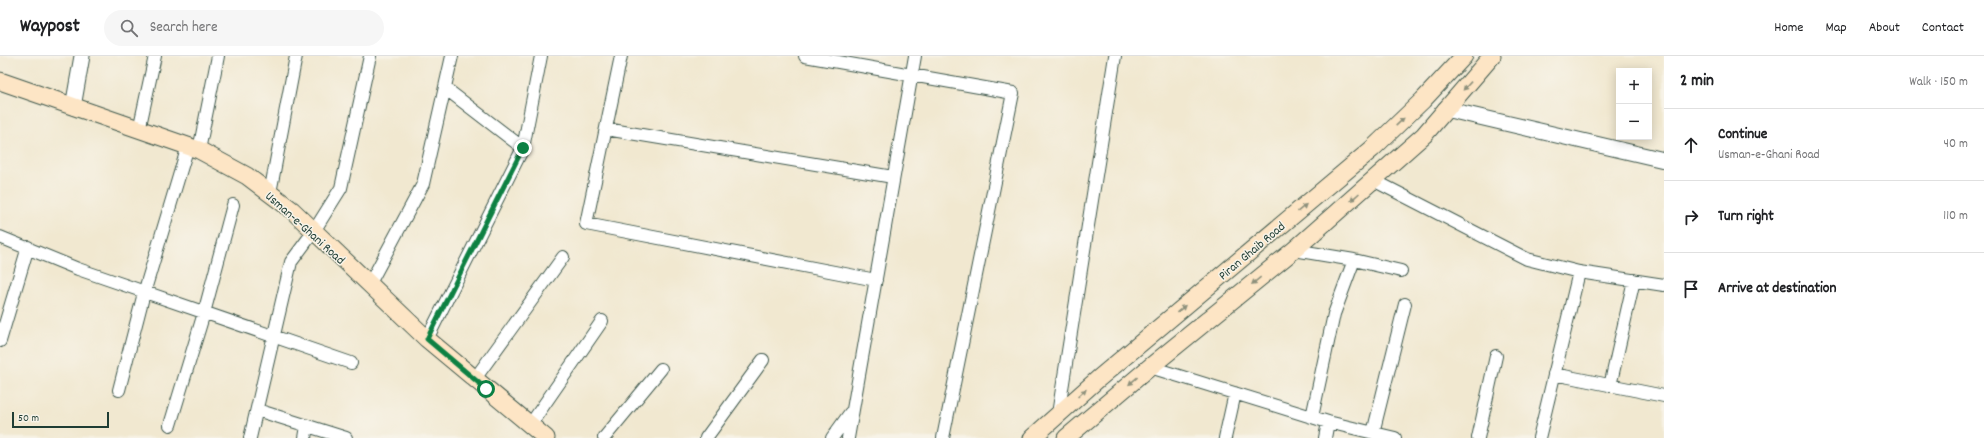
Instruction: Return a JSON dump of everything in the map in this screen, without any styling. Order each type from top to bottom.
[{"type":"main road","name":"Piran Ghaib Road","points":[[1032,438],[1058,414],[1372,149],[1424,100],[1464,56]]},
{"type":"main road","name":"Piran Ghaib Road","points":[[1066,438],[1150,367],[1294,250],[1424,135],[1492,56]]},
{"type":"main road","name":"Usman-e-Ghani Road","points":[[0,80],[73,107],[193,148],[248,176],[292,210],[427,339],[474,380],[546,438]]},
{"type":"street","points":[[73,107],[82,56]]},
{"type":"street","points":[[139,130],[155,56]]},
{"type":"street","points":[[119,390],[144,293],[193,148],[218,56]]},
{"type":"street","points":[[270,194],[296,56]]},
{"type":"street","points":[[250,438],[291,262],[314,231],[341,188],[370,56]]},
{"type":"street","points":[[369,285],[423,184],[452,56]]},
{"type":"street","points":[[427,339],[523,148],[541,56]]},
{"type":"street","points":[[621,56],[586,224],[876,280]]},
{"type":"street","points":[[805,56],[1013,93],[943,438]]},
{"type":"street","points":[[848,438],[915,56]]},
{"type":"street","points":[[1058,414],[1114,56]]},
{"type":"street","points":[[445,88],[523,148]]},
{"type":"street","points":[[1445,109],[1664,160]]},
{"type":"street","points":[[606,129],[893,177]]},
{"type":"street","points":[[1373,180],[1527,259],[1579,272],[1664,285]]},
{"type":"street","points":[[170,424],[204,314],[233,204]]},
{"type":"street","points":[[0,237],[28,247],[78,269],[144,293],[273,338],[351,363]]},
{"type":"street","points":[[0,341],[28,247]]},
{"type":"street","points":[[1294,250],[1354,260],[1401,272]]},
{"type":"street","points":[[474,380],[563,257]]},
{"type":"street","points":[[1312,417],[1334,314],[1354,260]]},
{"type":"street","points":[[1539,438],[1579,272]]},
{"type":"street","points":[[1610,386],[1634,280]]},
{"type":"street","points":[[1373,433],[1405,304]]},
{"type":"street","points":[[530,425],[602,321]]},
{"type":"street","points":[[1478,438],[1496,356]]},
{"type":"street","points":[[706,438],[764,360]]},
{"type":"street","points":[[1150,367],[1328,422],[1395,438]]},
{"type":"street","points":[[604,438],[661,369]]},
{"type":"street","points":[[1554,374],[1664,396]]},
{"type":"street","points":[[1225,438],[1235,393]]},
{"type":"street","points":[[257,410],[346,438]]},
{"type":"street","points":[[832,438],[852,411]]},
{"type":"street","points":[[1325,438],[1328,422]]},
{"type":"street","points":[[305,438],[307,426]]},
{"type":"route","points":[[486,389],[427,339],[523,148]]}]
